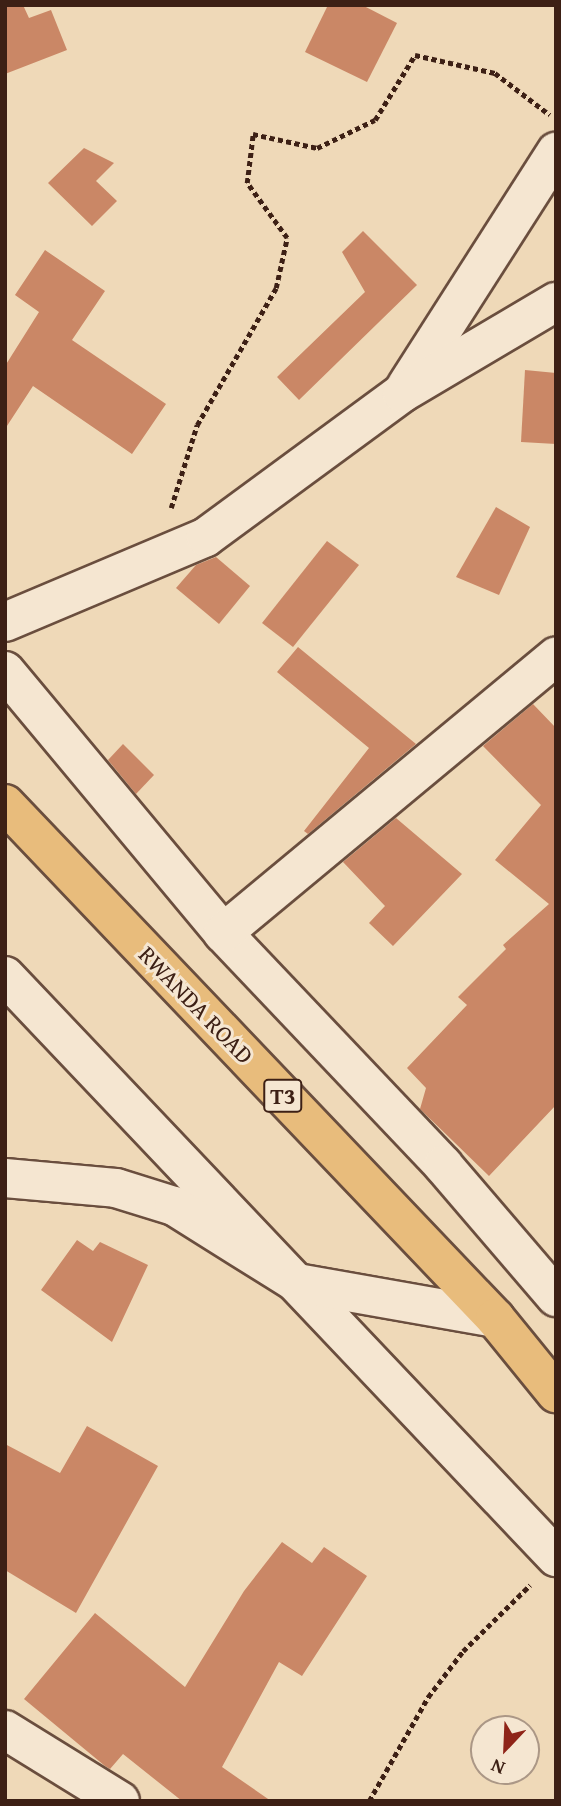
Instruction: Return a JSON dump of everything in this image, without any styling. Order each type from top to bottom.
[{"type":"highway","name":"RWANDA ROAD","points":[[8,813],[495,1318],[556,1393]]},
{"type":"street","points":[[402,393],[556,152]]},
{"type":"street","points":[[5,622],[154,559],[235,519],[402,393],[556,302]]},
{"type":"street","points":[[223,933],[556,657]]},
{"type":"street","points":[[5,671],[223,933],[443,1165],[556,1297]]},
{"type":"street","points":[[5,976],[297,1283],[547,1567]]},
{"type":"street","points":[[5,1178],[116,1188],[174,1206],[297,1283],[495,1318]]},
{"type":"street","points":[[5,1730],[120,1801]]},
{"type":"path","points":[[154,559],[197,425],[278,276],[287,238],[247,183],[253,134],[317,148],[329,143],[375,120],[415,55],[495,73],[556,119]]},
{"type":"path","points":[[369,1801],[435,1688],[463,1651],[547,1567]]},
{"type":"building","points":[[5,5],[23,5],[29,18],[51,10],[67,50],[5,74]]},
{"type":"building","points":[[328,5],[362,5],[397,23],[367,82],[305,52]]},
{"type":"building","points":[[84,148],[114,163],[96,181],[117,201],[92,226],[48,183]]},
{"type":"building","points":[[363,231],[417,285],[299,400],[277,377],[365,292],[342,252]]},
{"type":"building","points":[[45,250],[105,291],[72,340],[166,404],[132,454],[33,386],[5,429],[5,366],[39,312],[15,295]]},
{"type":"building","points":[[525,370],[556,373],[556,444],[521,442]]},
{"type":"building","points":[[496,507],[530,527],[499,595],[456,577]]},
{"type":"building","points":[[327,541],[359,565],[293,647],[262,623]]},
{"type":"building","points":[[216,557],[250,586],[219,624],[176,588],[196,565]]},
{"type":"building","points":[[298,647],[416,744],[308,834],[304,831],[369,748],[277,672]]},
{"type":"building","points":[[533,704],[556,728],[556,1105],[489,1176],[420,1109],[426,1088],[407,1068],[467,1005],[458,997],[506,949],[503,945],[549,904],[495,860],[541,805],[483,746]]},
{"type":"building","points":[[123,744],[154,775],[136,794],[108,760]]},
{"type":"building","points":[[396,818],[462,874],[393,946],[369,923],[385,906],[343,862]]},
{"type":"building","points":[[77,1240],[93,1251],[100,1242],[148,1265],[112,1342],[41,1290]]},
{"type":"building","points":[[87,1426],[158,1466],[76,1613],[5,1570],[5,1444],[60,1473]]},
{"type":"building","points":[[282,1542],[312,1563],[324,1547],[367,1576],[302,1676],[279,1662],[222,1767],[271,1801],[182,1801],[123,1754],[110,1769],[105,1766],[24,1699],[95,1613],[185,1687],[244,1591]]}]
